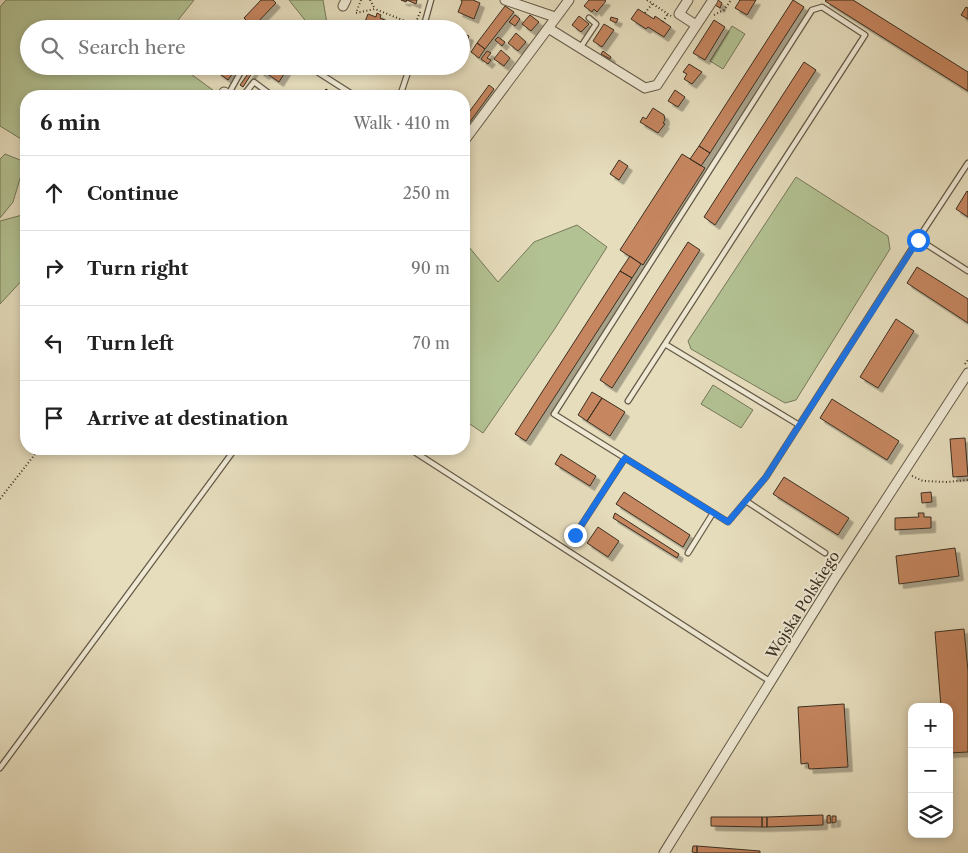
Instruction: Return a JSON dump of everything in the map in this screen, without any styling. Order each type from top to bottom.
[{"type":"street","points":[[505,0],[555,17]]},
{"type":"street","points":[[470,133],[568,0]]},
{"type":"street","points":[[688,0],[679,14],[696,25]]},
{"type":"street","points":[[548,28],[645,88],[657,85],[712,0]]},
{"type":"street","name":"Wojska Polskiego","points":[[664,853],[833,581],[968,373]]},
{"type":"lane","points":[[425,20],[431,0]]},
{"type":"lane","points":[[628,402],[865,35],[822,8],[812,10],[554,414],[728,522],[766,477],[968,163]]},
{"type":"lane","points":[[580,49],[596,24],[589,18]]},
{"type":"lane","points":[[230,90],[239,75]]},
{"type":"lane","points":[[322,75],[346,90]]},
{"type":"lane","points":[[402,90],[407,75]]},
{"type":"lane","points":[[248,90],[254,82],[265,90]]},
{"type":"lane","points":[[918,240],[968,271]]},
{"type":"lane","points":[[665,344],[799,425]]},
{"type":"lane","points":[[0,768],[231,455]]},
{"type":"lane","points":[[419,455],[771,682]]},
{"type":"lane","points":[[575,535],[625,458]]},
{"type":"lane","points":[[746,501],[825,553]]},
{"type":"lane","points":[[688,553],[713,512]]},
{"type":"path","points":[[361,0],[356,13],[375,9],[404,20]]},
{"type":"path","points":[[370,0],[375,9]]},
{"type":"path","points":[[647,0],[676,20]]},
{"type":"path","points":[[708,18],[724,10],[730,0]]},
{"type":"path","points":[[645,13],[652,4]]},
{"type":"path","points":[[416,20],[421,8]]},
{"type":"path","points":[[663,22],[668,14]]},
{"type":"path","points":[[0,499],[34,455]]},
{"type":"path","points":[[914,477],[923,481],[948,482],[968,480]]},
{"type":"green space","points":[[6,0],[194,0],[178,20],[20,20],[20,75],[192,75],[213,90],[20,90],[20,138],[0,126],[0,7]]},
{"type":"green space","points":[[289,0],[323,0],[326,20],[305,20]]},
{"type":"green space","points":[[732,26],[745,34],[723,69],[710,61]]},
{"type":"green space","points":[[5,154],[20,160],[20,179],[13,202],[0,218],[0,159]]},
{"type":"green space","points":[[796,177],[888,236],[890,249],[796,400],[785,403],[691,349],[688,341]]},
{"type":"green space","points":[[20,216],[20,282],[0,304],[0,221]]},
{"type":"green space","points":[[577,225],[607,247],[554,330],[483,433],[470,424],[470,248],[498,282],[534,242]]},
{"type":"green space","points":[[713,385],[753,410],[741,428],[701,404]]},
{"type":"building","points":[[261,0],[273,0],[276,3],[260,20],[246,20],[244,18]]},
{"type":"building","points":[[407,0],[417,0],[416,4]]},
{"type":"building","points":[[461,0],[473,0],[480,3],[474,19],[458,12]]},
{"type":"building","points":[[589,0],[606,1],[597,12],[594,9],[592,12],[584,6]]},
{"type":"building","points":[[718,0],[722,3],[720,8],[715,5]]},
{"type":"building","points":[[740,0],[756,0],[747,15],[735,8]]},
{"type":"building","points":[[793,0],[804,7],[710,153],[699,146]]},
{"type":"building","points":[[853,0],[968,72],[968,91],[825,1]]},
{"type":"building","points":[[505,6],[514,12],[485,49],[477,43]]},
{"type":"building","points":[[966,7],[968,8],[968,19],[961,15]]},
{"type":"building","points":[[638,9],[654,19],[655,16],[671,27],[664,37],[648,27],[646,29],[631,19]]},
{"type":"building","points":[[377,13],[381,15],[380,18],[385,20],[366,20],[368,14],[376,17]]},
{"type":"building","points":[[515,15],[520,19],[515,26],[509,22]]},
{"type":"building","points":[[530,15],[539,22],[531,31],[522,24]]},
{"type":"building","points":[[579,16],[589,24],[581,32],[572,25]]},
{"type":"building","points":[[611,17],[618,19],[616,23],[610,20]]},
{"type":"building","points":[[714,20],[725,27],[705,60],[693,53]]},
{"type":"building","points":[[604,24],[614,30],[602,47],[593,41]]},
{"type":"building","points":[[516,33],[526,42],[518,51],[508,43]]},
{"type":"building","points":[[498,37],[505,42],[502,46],[495,40]]},
{"type":"building","points":[[477,43],[485,49],[479,58],[471,52]]},
{"type":"building","points":[[501,50],[510,58],[504,66],[494,59]]},
{"type":"building","points":[[487,51],[491,53],[487,58],[491,60],[488,64],[481,59]]},
{"type":"building","points":[[603,51],[611,57],[610,59],[601,54]]},
{"type":"building","points":[[804,62],[816,70],[715,225],[704,217]]},
{"type":"building","points":[[689,64],[702,72],[692,84],[684,79],[687,74],[683,72]]},
{"type":"building","points":[[221,75],[232,75],[228,80]]},
{"type":"building","points":[[247,75],[251,75],[243,87],[240,85]]},
{"type":"building","points":[[269,75],[283,75],[279,82]]},
{"type":"building","points":[[489,85],[494,89],[470,122],[470,111]]},
{"type":"building","points":[[675,90],[685,97],[678,107],[668,101]]},
{"type":"building","points":[[653,108],[664,115],[665,120],[663,123],[665,124],[658,133],[640,122],[643,117],[646,119]]},
{"type":"building","points":[[699,146],[710,153],[701,166],[690,159]]},
{"type":"building","points":[[682,154],[705,168],[643,265],[620,250]]},
{"type":"building","points":[[619,160],[628,166],[619,180],[610,174]]},
{"type":"building","points":[[968,192],[968,217],[956,209]]},
{"type":"building","points":[[688,242],[700,250],[612,388],[600,380]]},
{"type":"building","points":[[630,256],[641,264],[632,278],[620,271]]},
{"type":"building","points":[[917,267],[968,299],[968,323],[907,283]]},
{"type":"building","points":[[620,271],[632,278],[526,441],[515,434]]},
{"type":"building","points":[[896,319],[914,331],[878,388],[860,377]]},
{"type":"building","points":[[592,392],[602,398],[587,421],[578,415]]},
{"type":"building","points":[[602,398],[625,412],[610,436],[587,421]]},
{"type":"building","points":[[832,399],[899,441],[887,460],[820,418]]},
{"type":"building","points":[[965,438],[968,476],[953,477],[950,439]]},
{"type":"building","points":[[561,454],[596,476],[590,486],[555,464]]},
{"type":"building","points":[[784,477],[849,518],[838,535],[773,494]]},
{"type":"building","points":[[624,492],[690,535],[683,547],[616,504]]},
{"type":"building","points":[[931,492],[932,502],[922,503],[921,493]]},
{"type":"building","points":[[615,513],[679,554],[677,558],[613,518]]},
{"type":"building","points":[[918,513],[924,513],[924,517],[931,517],[931,528],[895,530],[895,518],[919,517]]},
{"type":"building","points":[[598,527],[619,541],[608,557],[587,543]]},
{"type":"building","points":[[955,548],[959,576],[899,584],[896,556]]},
{"type":"building","points":[[964,629],[968,671],[968,752],[953,753],[953,703],[941,703],[935,632]]},
{"type":"building","points":[[844,704],[848,767],[809,769],[808,763],[801,764],[798,707]]},
{"type":"building","points":[[823,815],[823,825],[767,827],[767,817]]},
{"type":"building","points":[[830,815],[831,823],[827,823],[827,816]]},
{"type":"building","points":[[832,816],[836,816],[836,822],[832,823]]},
{"type":"building","points":[[711,817],[762,817],[762,827],[711,826]]},
{"type":"building","points":[[762,817],[767,817],[767,827],[762,827]]},
{"type":"building","points":[[693,846],[697,846],[697,853],[692,852]]},
{"type":"building","points":[[697,846],[760,851],[760,853],[697,853]]},
{"type":"route","points":[[575,535],[625,458],[728,522],[766,477],[918,240]]}]
